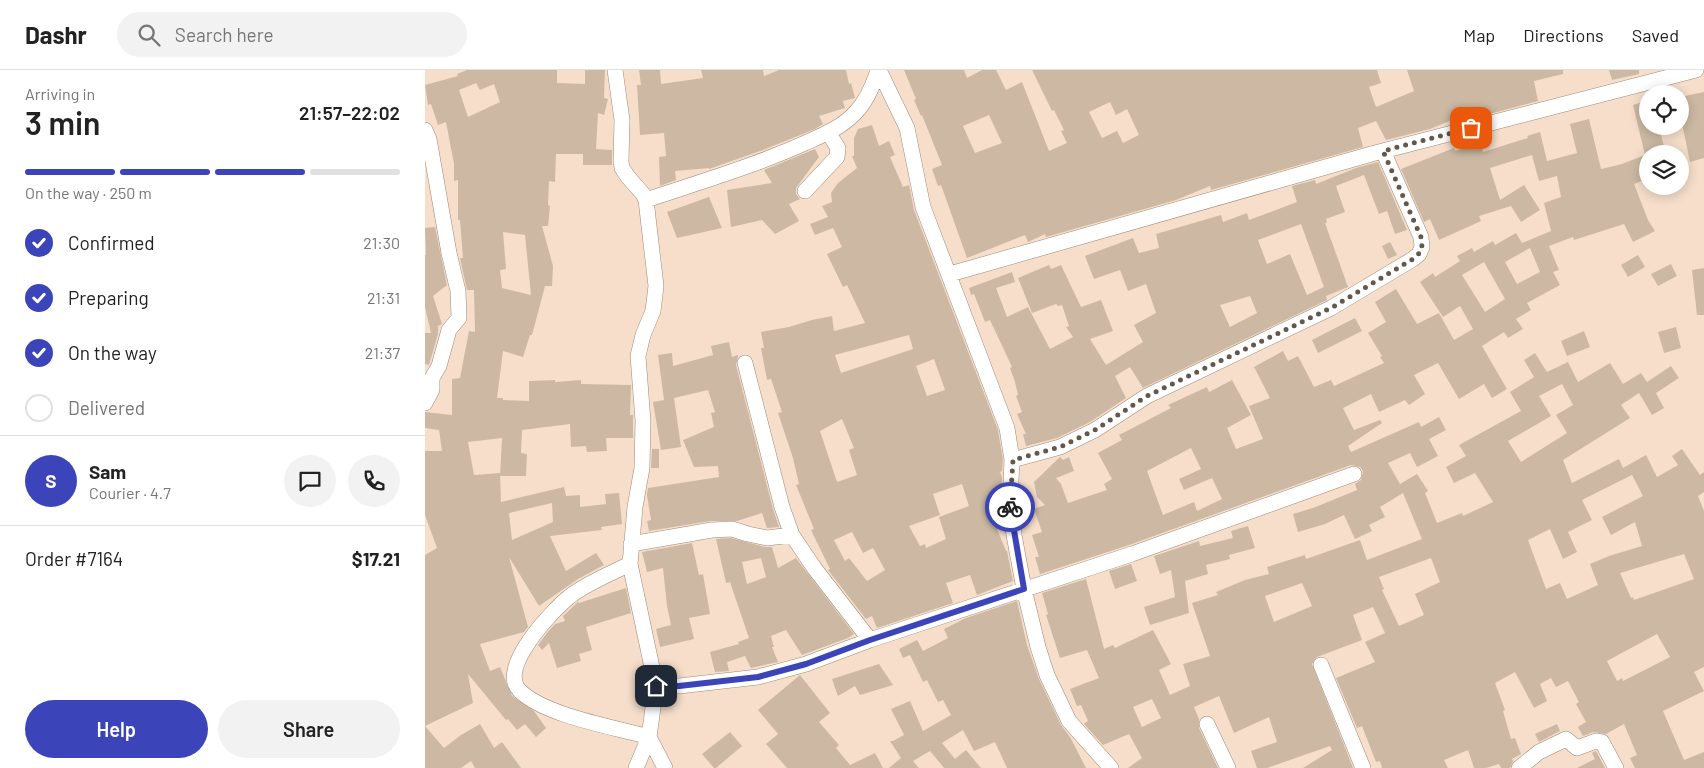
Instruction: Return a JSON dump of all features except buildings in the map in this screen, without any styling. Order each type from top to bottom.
[{"type":"street","points":[[615,70],[621,120],[622,168],[646,200],[656,286],[653,311],[637,356],[643,421],[642,468],[635,507],[630,564],[656,686],[649,737],[636,768]]},
{"type":"street","points":[[646,200],[754,165],[828,132],[842,124],[856,112],[872,89],[878,70]]},
{"type":"street","points":[[878,70],[907,128],[923,207],[1007,428],[1013,460],[1009,502],[1014,535],[1024,589],[1047,675],[1069,721],[1111,768]]},
{"type":"street","points":[[950,274],[1383,151],[1697,70]]},
{"type":"street","points":[[425,130],[429,139],[449,253],[458,291],[459,318],[449,330],[439,366],[432,378],[432,390],[425,403]]},
{"type":"street","points":[[805,191],[838,154],[838,148],[828,132]]},
{"type":"street","points":[[1013,460],[1060,447],[1095,430],[1147,396],[1331,308],[1395,271],[1419,254],[1423,247],[1421,237],[1383,151]]},
{"type":"street","points":[[745,363],[782,507],[792,534],[815,569],[870,640]]},
{"type":"street","points":[[656,686],[679,686],[758,677],[806,664],[870,640],[1132,554],[1354,474]]},
{"type":"street","points":[[631,544],[712,530],[732,529],[767,538],[792,534]]},
{"type":"street","points":[[630,564],[590,583],[569,597],[543,622],[523,649],[514,677],[519,690],[559,713],[649,737],[665,768]]},
{"type":"street","points":[[1321,665],[1363,768]]},
{"type":"street","points":[[1207,724],[1228,768]]},
{"type":"street","points":[[1519,768],[1539,752],[1567,739],[1577,748],[1596,741],[1602,742],[1616,768]]},
{"type":"way so far","points":[[1010,507],[1013,460],[1060,447],[1095,430],[1147,396],[1331,308],[1413,259],[1423,247],[1421,237],[1383,151],[1471,128]]},
{"type":"route","points":[[656,686],[679,686],[758,677],[806,664],[870,640],[1024,589],[1010,507]]}]
